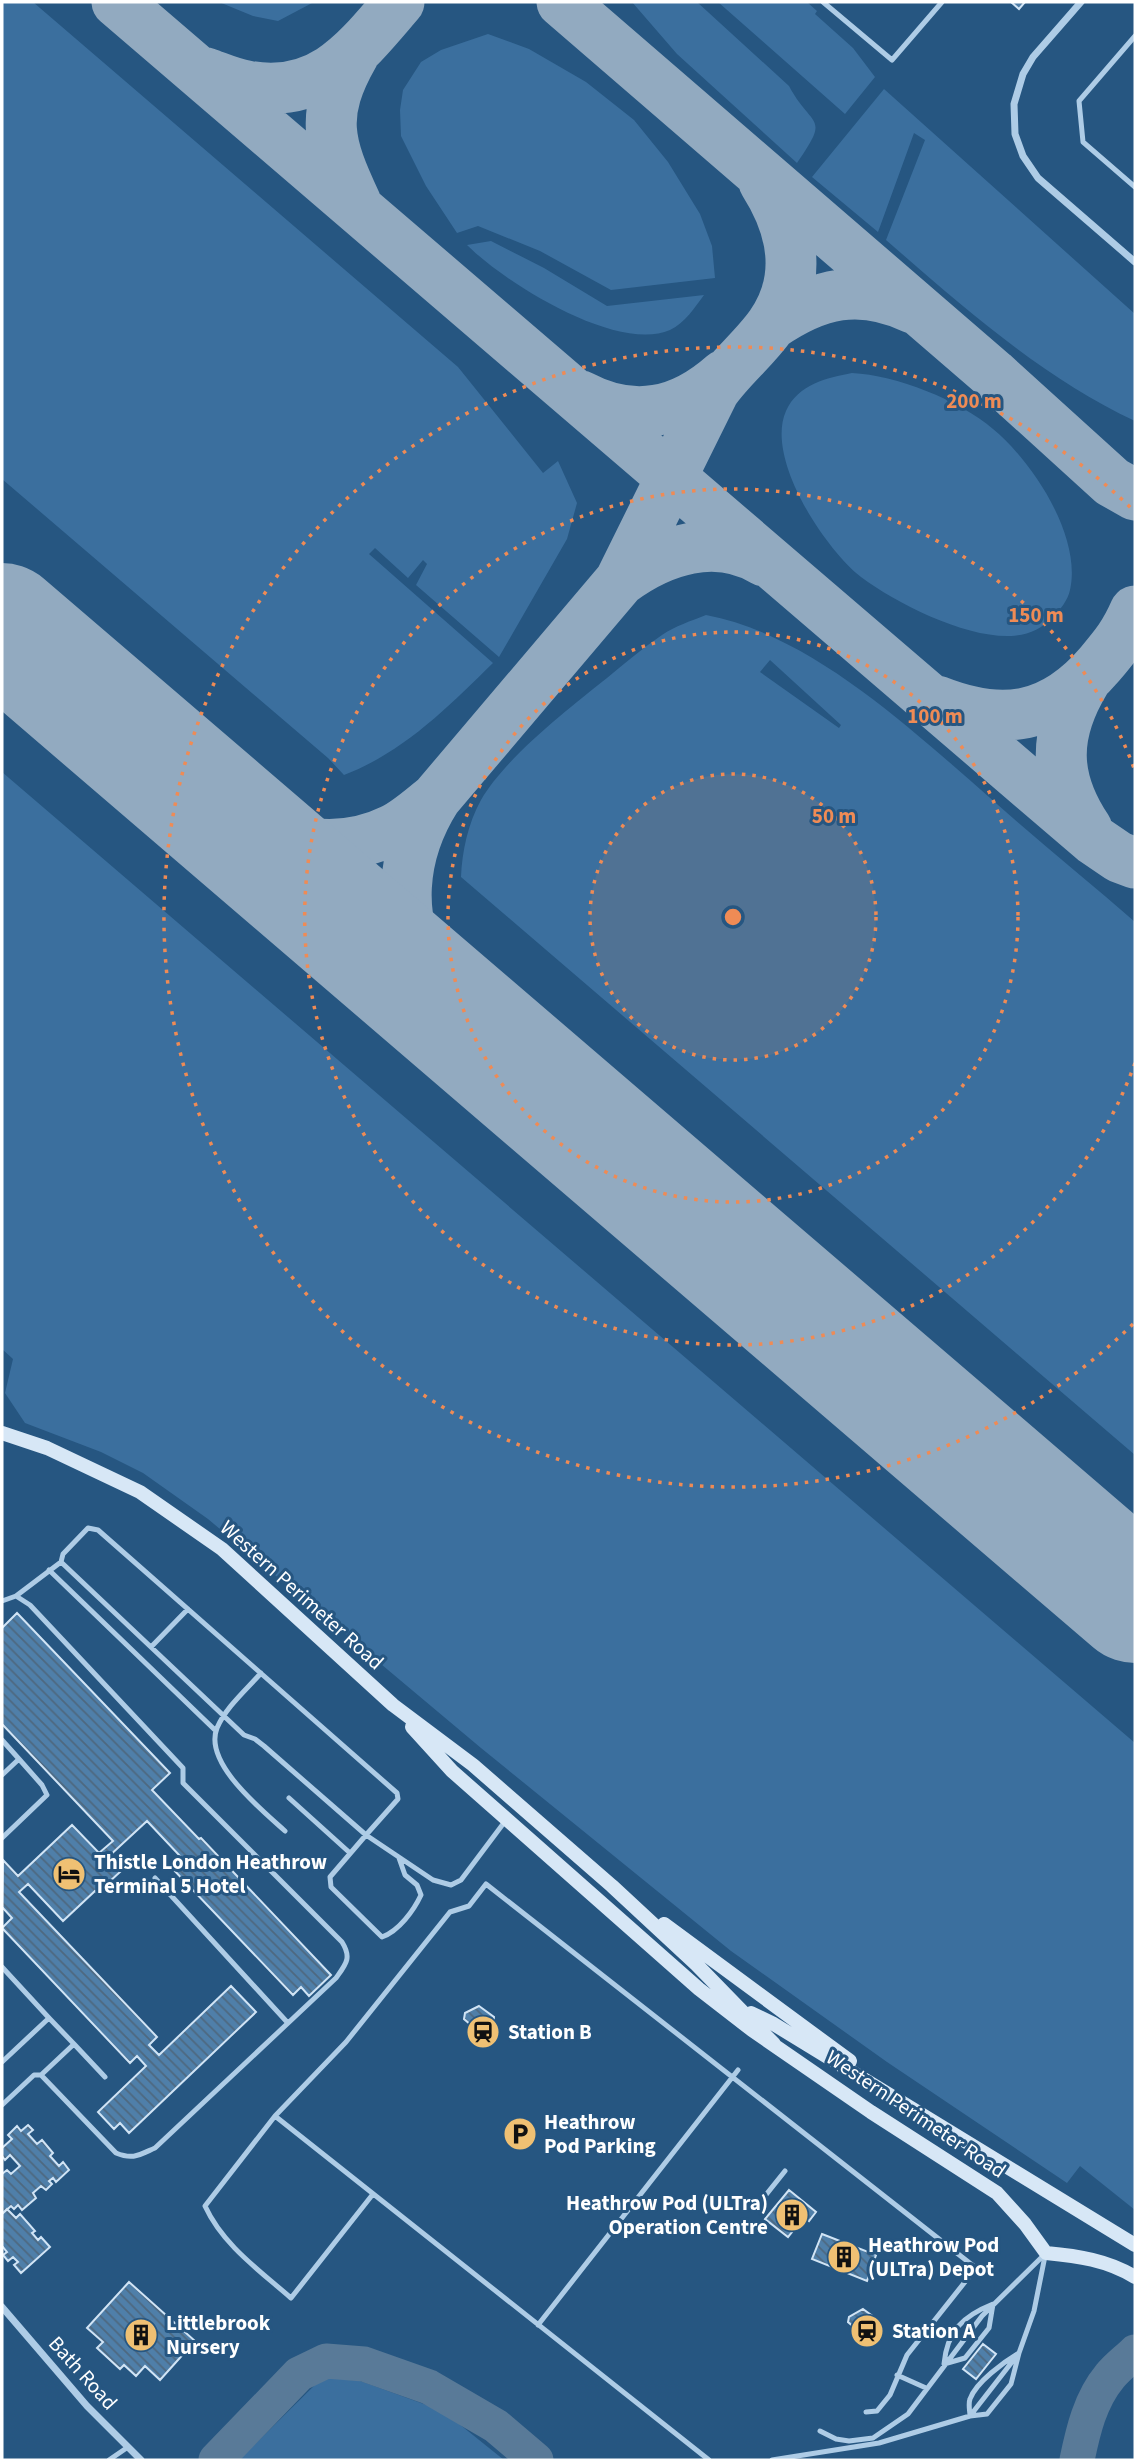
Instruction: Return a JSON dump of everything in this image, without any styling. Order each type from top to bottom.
[{"type":"street","points":[[1081,2],[1033,57],[1023,74],[1014,104],[1016,135],[1023,156],[1038,178],[1135,262]]},
{"type":"street","name":"Western Perimeter Road","points":[[2,1433],[47,1448],[140,1492],[222,1549],[393,1705],[473,1765],[612,1886],[743,2010],[774,2044]]},
{"type":"street","name":"Western Perimeter Road","points":[[393,1705],[452,1771],[699,1989],[735,2018],[871,2112],[997,2193],[1046,2253]]},
{"type":"street","name":"Western Perimeter Road","points":[[612,1886],[817,2035],[895,2097]]},
{"type":"street","name":"Western Perimeter Road","points":[[699,1989],[772,2023],[1135,2245]]},
{"type":"street","points":[[1046,2253],[1085,2256],[1119,2267],[1135,2277]]},
{"type":"street","name":"Bath Road","points":[[2,2307],[87,2406],[141,2460]]},
{"type":"lane","points":[[823,2],[892,60],[942,2]]},
{"type":"lane","points":[[1135,36],[1079,101],[1083,142],[1135,187]]},
{"type":"lane","points":[[2,1601],[16,1596],[61,1562],[63,1554],[88,1528],[98,1530],[397,1793],[398,1799],[330,1877],[331,1887],[383,1937],[393,1931],[421,1895],[417,1885],[405,1875],[399,1858]]},
{"type":"lane","points":[[61,1562],[244,1735],[264,1746],[366,1835],[433,1880],[451,1885],[457,1883],[506,1820]]},
{"type":"lane","points":[[50,1570],[216,1731]]},
{"type":"lane","points":[[16,1596],[30,1605],[183,1768],[183,1783],[344,1944],[349,1960],[336,1978],[155,2148],[128,2158],[116,2153],[41,2075]]},
{"type":"lane","points":[[151,1647],[188,1609]]},
{"type":"lane","points":[[261,1673],[224,1715],[216,1731],[218,1755],[235,1784],[285,1831]]},
{"type":"lane","points":[[2,1740],[42,1785],[47,1796],[2,1838]]},
{"type":"lane","points":[[2,1775],[19,1759]]},
{"type":"lane","points":[[289,1798],[350,1853]]},
{"type":"lane","points":[[155,1878],[287,2022]]},
{"type":"lane","points":[[373,2194],[291,2298],[243,2257],[214,2225],[205,2206],[275,2116],[346,2042],[450,1912],[469,1906],[486,1884],[976,2268],[907,2355],[890,2395],[877,2411],[866,2412]]},
{"type":"lane","points":[[2,1967],[104,2077]]},
{"type":"lane","points":[[2,2062],[49,2018]]},
{"type":"lane","points":[[2,2105],[34,2075],[41,2075],[74,2044]]},
{"type":"lane","points":[[538,2325],[738,2070]]},
{"type":"lane","points":[[275,2116],[709,2460]]},
{"type":"lane","points":[[757,2206],[785,2171]]},
{"type":"lane","points":[[820,2431],[836,2439],[849,2441],[873,2438],[908,2414],[993,2304],[1046,2253]]},
{"type":"lane","points":[[772,2460],[879,2443],[970,2416],[987,2414],[1011,2384],[1034,2311],[1046,2253]]},
{"type":"lane","points":[[944,2364],[965,2358],[989,2328],[993,2304]]},
{"type":"lane","points":[[944,2364],[946,2344],[970,2313],[993,2304]]},
{"type":"lane","points":[[970,2416],[1019,2353]]},
{"type":"lane","points":[[970,2416],[970,2399],[993,2369],[1019,2353]]},
{"type":"lane","points":[[898,2375],[926,2388]]},
{"type":"lane","points":[[109,2460],[128,2447]]},
{"type":"shaded area","points":[[2,2],[33,2],[458,367],[543,473],[558,461],[577,503],[567,539],[499,657],[416,585],[427,564],[423,560],[408,578],[375,548],[369,554],[493,663],[424,727],[366,765],[344,775],[328,758],[2,479]]},
{"type":"shaded area","points":[[219,2],[314,2],[278,21],[253,16]]},
{"type":"shaded area","points":[[632,2],[697,2],[789,86],[811,116],[815,128],[797,163],[677,54]]},
{"type":"shaded area","points":[[718,2],[807,2],[817,11],[815,14],[853,48],[875,77],[845,114]]},
{"type":"shaded area","points":[[488,34],[529,49],[586,82],[634,120],[668,162],[700,214],[712,246],[715,278],[611,290],[540,251],[478,226],[457,233],[426,186],[401,136],[400,110],[403,90],[421,62],[441,50]]},
{"type":"shaded area","points":[[884,89],[1135,314],[1135,421],[1101,404],[1036,363],[974,315],[886,240],[925,140],[914,133],[878,232],[812,177]]},
{"type":"shaded area","points":[[491,241],[544,268],[607,306],[704,295],[685,319],[670,330],[648,335],[621,332],[592,323],[534,295],[484,261],[467,245]]},
{"type":"shaded area","points":[[852,373],[907,384],[963,408],[993,429],[1024,461],[1051,502],[1061,524],[1069,547],[1072,569],[1070,590],[1063,605],[1044,625],[1029,633],[993,635],[953,625],[912,608],[861,577],[846,563],[815,524],[791,477],[784,453],[782,430],[786,411],[791,402],[806,388],[823,380]]},
{"type":"shaded area","points":[[706,615],[745,625],[783,642],[821,663],[857,688],[893,715],[1135,922],[1135,1455],[461,877],[464,848],[473,818],[481,800],[506,767],[557,719],[641,650],[678,626]],"holes":[[[770,660],[841,725],[839,728],[760,672]]]},
{"type":"shaded area","points":[[2,772],[1135,1743],[1135,2210],[1080,2166],[1067,2183],[887,2062],[731,1951],[481,1748],[208,1519],[143,1473],[101,1452],[25,1423],[5,1393],[13,1359],[2,1349]]},
{"type":"shaded area","points":[[330,2370],[443,2411],[504,2460],[239,2460]]},
{"type":"building","points":[[1011,2],[1025,2],[1019,9]]},
{"type":"building","name":"Thistle London Heathrow Terminal 5 Hotel","points":[[17,1613],[170,1773],[152,1790],[331,1975],[309,1996],[301,1987],[293,1995],[170,1866],[180,1856],[147,1821],[107,1858],[120,1872],[63,1921],[28,1884],[19,1892],[157,2037],[149,2045],[159,2055],[231,1986],[256,2012],[129,2133],[120,2123],[114,2129],[98,2112],[146,2066],[137,2056],[130,2063],[2,1928],[12,1918],[3,1908],[2,1910],[3,1860],[18,1876],[72,1825],[99,1853],[113,1841],[2,1724],[2,1628]]},
{"type":"building","points":[[479,2006],[494,2017],[492,2033],[489,2036],[484,2036],[464,2019],[465,2013]]},
{"type":"building","points":[[28,2125],[33,2130],[28,2134],[37,2144],[42,2140],[59,2166],[63,2162],[69,2170],[56,2182],[53,2178],[49,2181],[52,2184],[46,2190],[41,2186],[33,2193],[36,2198],[22,2210],[18,2205],[14,2209],[11,2206],[2,2214],[2,2174],[7,2170],[11,2174],[20,2166],[10,2155],[5,2160],[2,2148],[12,2139],[8,2135],[17,2126],[21,2131]]},
{"type":"building","name":"Heathrow Pod (ULTra) Operation Centre","points":[[789,2190],[816,2212],[809,2221],[804,2217],[788,2237],[765,2219]]},
{"type":"building","points":[[7,2209],[16,2218],[20,2214],[35,2231],[32,2233],[38,2240],[41,2237],[50,2247],[21,2273],[14,2265],[18,2262],[13,2257],[8,2261],[3,2255],[7,2252],[2,2246],[2,2214]]},
{"type":"building","name":"Heathrow Pod (ULTra) Depot","points":[[822,2234],[876,2255],[867,2281],[812,2259]]},
{"type":"building","name":"Littlebrook Nursery","points":[[129,2282],[195,2341],[160,2380],[145,2366],[136,2376],[124,2365],[120,2369],[97,2348],[103,2342],[87,2328]]},
{"type":"building","points":[[863,2309],[878,2320],[876,2336],[873,2339],[868,2339],[848,2322],[849,2317]]},
{"type":"building","points":[[983,2344],[996,2354],[976,2379],[963,2369]]},
{"type":"waterway","points":[[1077,2460],[1097,2395],[1113,2373],[1135,2352]]},
{"type":"waterway","points":[[216,2460],[299,2374],[326,2361],[364,2364],[429,2387],[496,2426],[536,2460]]},
{"type":"taxiway","points":[[117,2],[1094,840],[1119,857],[1135,863]]},
{"type":"taxiway","points":[[206,73],[242,85],[273,88],[296,86],[335,68],[368,38],[399,2]]},
{"type":"taxiway","points":[[562,2],[993,374],[1112,482],[1135,495]]},
{"type":"taxiway","points":[[354,54],[336,95],[331,129],[339,163],[356,203]]},
{"type":"taxiway","points":[[620,581],[714,391],[771,325],[788,289],[791,271],[787,234],[782,216],[764,182]]},
{"type":"taxiway","points":[[771,325],[805,305],[839,295],[875,296],[913,308]]},
{"type":"taxiway","points":[[581,396],[620,410],[656,410],[691,398],[724,375]]},
{"type":"taxiway","points":[[474,1033],[440,991],[418,955],[407,910],[409,864],[415,841],[436,798],[620,581],[653,561],[690,548],[727,548],[746,552],[764,561]]},
{"type":"taxiway","points":[[937,701],[984,714],[1026,713],[1045,707],[1064,697],[1100,664],[1120,639],[1135,611]]},
{"type":"taxiway","points":[[1085,681],[1067,719],[1061,756],[1068,792],[1087,829]]},
{"type":"taxiway","points":[[224,819],[307,843],[349,843],[370,839],[392,830],[436,798]]},
{"type":"runway","points":[[2,627],[1135,1599]]},
{"type":"place","name":"Thistle London Heathrow Terminal 5 Hotel","points":[[69,1874]]},
{"type":"place","name":"Station B","points":[[483,2032]]},
{"type":"place","name":"Heathrow Pod Parking","points":[[520,2134]]},
{"type":"place","name":"Heathrow Pod (ULTra) Operation Centre","points":[[792,2215]]},
{"type":"place","name":"Heathrow Pod (ULTra) Depot","points":[[844,2257]]},
{"type":"place","name":"Station A","points":[[867,2331]]},
{"type":"place","name":"Littlebrook Nursery","points":[[141,2335]]}]
